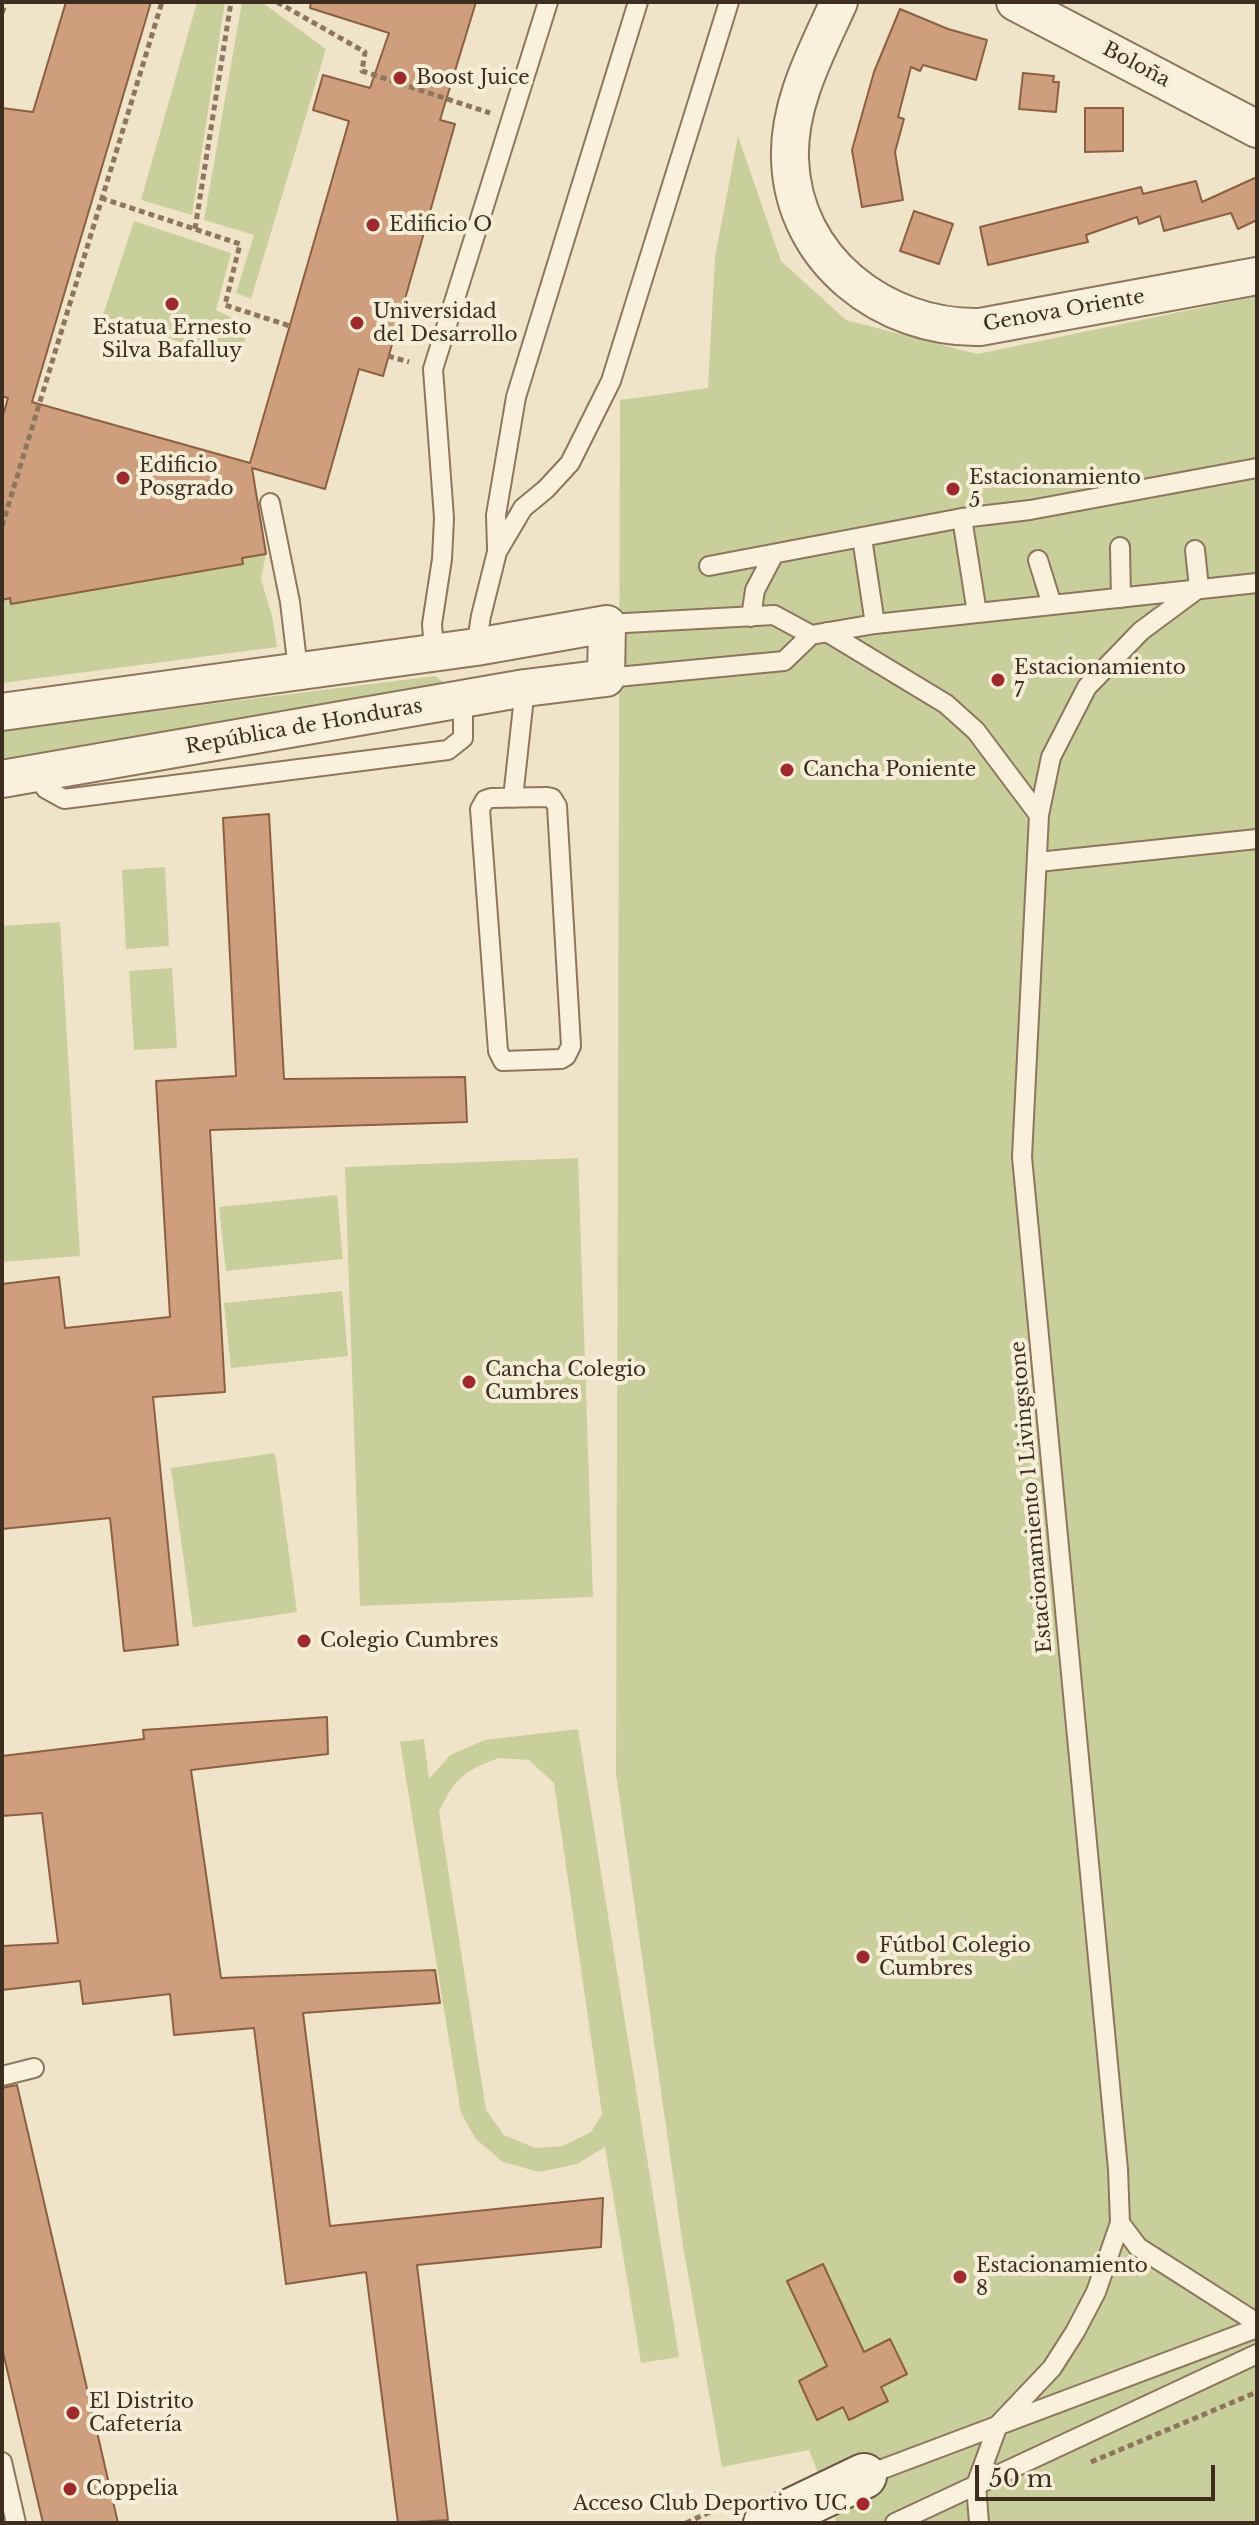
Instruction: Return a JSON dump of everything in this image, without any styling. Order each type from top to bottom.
[{"type":"street","name":"Genova Oriente","points":[[839,2],[803,83],[795,112],[790,159],[794,188],[815,241],[832,266],[852,285],[874,299],[929,322],[980,327],[1257,276]]},
{"type":"street","name":"Boloña","points":[[1015,2],[1257,129]]},
{"type":"street","points":[[2,712],[476,647],[607,624],[606,678]]},
{"type":"street","points":[[463,700],[476,647]]},
{"type":"street","name":"República de Honduras","points":[[18,776],[525,688],[606,678]]},
{"type":"street","points":[[776,2521],[871,2473]]},
{"type":"lane","points":[[434,652],[432,624],[442,559],[444,518],[433,369],[548,2]]},
{"type":"lane","points":[[476,647],[497,552],[496,515],[516,397],[638,2]]},
{"type":"lane","points":[[497,552],[523,508],[570,463],[607,392],[629,330],[729,2]]},
{"type":"lane","points":[[709,566],[962,518],[1030,510],[1257,468]]},
{"type":"lane","points":[[270,503],[290,602],[298,670]]},
{"type":"lane","points":[[962,518],[977,613]]},
{"type":"lane","points":[[862,538],[875,624]]},
{"type":"lane","points":[[1120,547],[1121,598]]},
{"type":"lane","points":[[1195,550],[1199,588]]},
{"type":"lane","points":[[751,617],[755,590],[774,554]]},
{"type":"lane","points":[[1038,560],[1052,605]]},
{"type":"lane","points":[[606,678],[784,661],[819,633],[875,624],[1257,583]]},
{"type":"lane","name":"Estacionamiento 1 Livingstone","points":[[998,2425],[1052,2368],[1075,2332],[1096,2292],[1120,2223],[1118,2169],[1022,1157],[1039,815],[1051,757],[1087,687],[1141,631],[1199,588]]},
{"type":"lane","points":[[607,624],[774,615],[819,633],[946,704],[976,731],[1039,815]]},
{"type":"lane","points":[[513,798],[525,688]]},
{"type":"lane","points":[[547,797],[552,798],[557,806],[571,1046],[561,1059],[503,1061],[498,1051],[480,809],[485,800],[513,798],[547,797]]},
{"type":"lane","points":[[1038,862],[1257,839]]},
{"type":"lane","points":[[2,2076],[34,2068]]},
{"type":"lane","points":[[1120,2223],[1138,2247],[1257,2326]]},
{"type":"lane","points":[[871,2473],[1257,2326]]},
{"type":"lane","points":[[895,2523],[1257,2354]]},
{"type":"lane","points":[[979,2523],[976,2485],[998,2425]]},
{"type":"lane","points":[[2,2462],[16,2523]]},
{"type":"path","points":[[2,13],[6,2]]},
{"type":"path","points":[[2,526],[162,2]]},
{"type":"path","points":[[195,229],[231,2]]},
{"type":"path","points":[[277,2],[365,52],[362,71],[511,121]]},
{"type":"path","points":[[101,198],[240,244],[225,305],[290,326]]},
{"type":"path","points":[[1083,2466],[1257,2392]]},
{"type":"green space","points":[[197,2],[225,2],[192,215],[141,200]]},
{"type":"green space","points":[[242,2],[260,2],[326,49],[251,299],[236,293],[254,235],[204,220]]},
{"type":"green space","points":[[738,136],[781,261],[846,320],[977,354],[1257,296],[1257,2523],[837,2523],[809,2450],[722,2467],[683,2246],[616,1774],[620,400],[708,388],[715,257]]},
{"type":"green space","points":[[134,221],[231,253],[216,310],[249,327],[239,360],[102,318]]},
{"type":"green space","points":[[266,554],[261,579],[277,647],[2,683],[2,600],[243,564],[242,558]]},
{"type":"green space","points":[[435,676],[446,684],[442,696],[2,760],[2,730]]},
{"type":"green space","points":[[165,867],[169,946],[126,949],[122,870]]},
{"type":"green space","points":[[60,922],[80,1256],[2,1262],[2,926]]},
{"type":"green space","points":[[172,968],[177,1048],[134,1050],[129,971]]},
{"type":"green space","name":"Cancha Colegio Cumbres","points":[[578,1158],[593,1597],[360,1606],[345,1167]]},
{"type":"green space","points":[[337,1195],[343,1259],[226,1271],[219,1207]]},
{"type":"green space","points":[[342,1291],[348,1356],[231,1368],[224,1303]]},
{"type":"green space","points":[[275,1453],[297,1612],[193,1627],[171,1468]]},
{"type":"green space","points":[[578,1729],[679,2357],[641,2363],[605,2147],[577,2164],[539,2172],[503,2162],[476,2139],[461,2113],[400,1742],[424,1739],[429,1779],[450,1755],[485,1740]],"holes":[[[499,1758],[529,1760],[554,1783],[602,2114],[591,2132],[563,2146],[535,2148],[504,2135],[486,2110],[439,1812],[450,1791],[462,1777],[477,1767]]]},
{"type":"building","points":[[66,2],[151,2],[32,402],[250,463],[349,121],[313,110],[323,75],[370,88],[389,33],[310,8],[311,2],[476,2],[440,120],[455,124],[383,376],[359,369],[325,489],[252,468],[266,554],[242,558],[243,564],[11,604],[10,598],[2,600],[2,419],[8,398],[2,396],[2,108],[33,112]]},
{"type":"building","points":[[900,9],[948,29],[987,40],[976,80],[923,65],[920,71],[911,67],[898,117],[904,119],[895,152],[903,200],[862,207],[852,150],[874,72]]},
{"type":"building","points":[[1023,73],[1054,76],[1053,82],[1059,82],[1056,112],[1019,109]]},
{"type":"building","points":[[1085,108],[1123,108],[1123,151],[1085,152]]},
{"type":"building","points":[[1257,177],[1257,220],[1238,229],[1231,213],[1164,231],[1160,216],[1139,224],[1137,217],[1086,235],[1088,242],[988,265],[980,227],[1141,187],[1143,194],[1196,181],[1202,202]]},
{"type":"building","points":[[914,211],[953,224],[939,264],[900,251]]},
{"type":"building","points":[[269,814],[284,1079],[465,1077],[467,1122],[210,1130],[225,1392],[153,1397],[178,1645],[124,1651],[110,1518],[2,1529],[2,1284],[59,1277],[65,1328],[170,1317],[156,1081],[236,1076],[223,818]]},
{"type":"building","points":[[327,1717],[328,1754],[191,1770],[221,1978],[435,1970],[440,2003],[303,2013],[330,2226],[603,2198],[601,2247],[417,2265],[448,2520],[398,2523],[366,2272],[286,2284],[254,2028],[174,2035],[170,1994],[83,2004],[80,1981],[2,1990],[2,1946],[58,1943],[42,1813],[2,1816],[2,1756],[144,1739],[143,1730]]},
{"type":"building","points":[[17,2085],[118,2523],[43,2523],[2,2348],[2,2088]]},
{"type":"building","points":[[823,2264],[864,2352],[890,2339],[907,2374],[881,2387],[888,2401],[849,2420],[843,2407],[817,2420],[799,2381],[827,2366],[787,2281]]},
{"type":"place","name":"Boost Juice","points":[[400,78]]},
{"type":"place","name":"Edificio O","points":[[373,225]]},
{"type":"place","name":"Estatua Ernesto Silva Bafalluy","points":[[172,304]]},
{"type":"place","name":"Universidad del Desarrollo","points":[[357,323]]},
{"type":"place","name":"Edificio Posgrado","points":[[123,478]]},
{"type":"place","name":"Estacionamiento 5","points":[[953,489]]},
{"type":"place","name":"Estacionamiento 7","points":[[998,680]]},
{"type":"place","name":"Cancha Poniente","points":[[787,770]]},
{"type":"place","name":"Cancha Colegio Cumbres","points":[[469,1382]]},
{"type":"place","name":"Colegio Cumbres","points":[[304,1641]]},
{"type":"place","name":"Fútbol Colegio Cumbres","points":[[863,1957]]},
{"type":"place","name":"Estacionamiento 8","points":[[960,2277]]},
{"type":"place","name":"El Distrito Cafetería","points":[[73,2413]]},
{"type":"place","name":"Coppelia","points":[[70,2489]]},
{"type":"place","name":"Acceso Club Deportivo UC","points":[[863,2504]]}]
